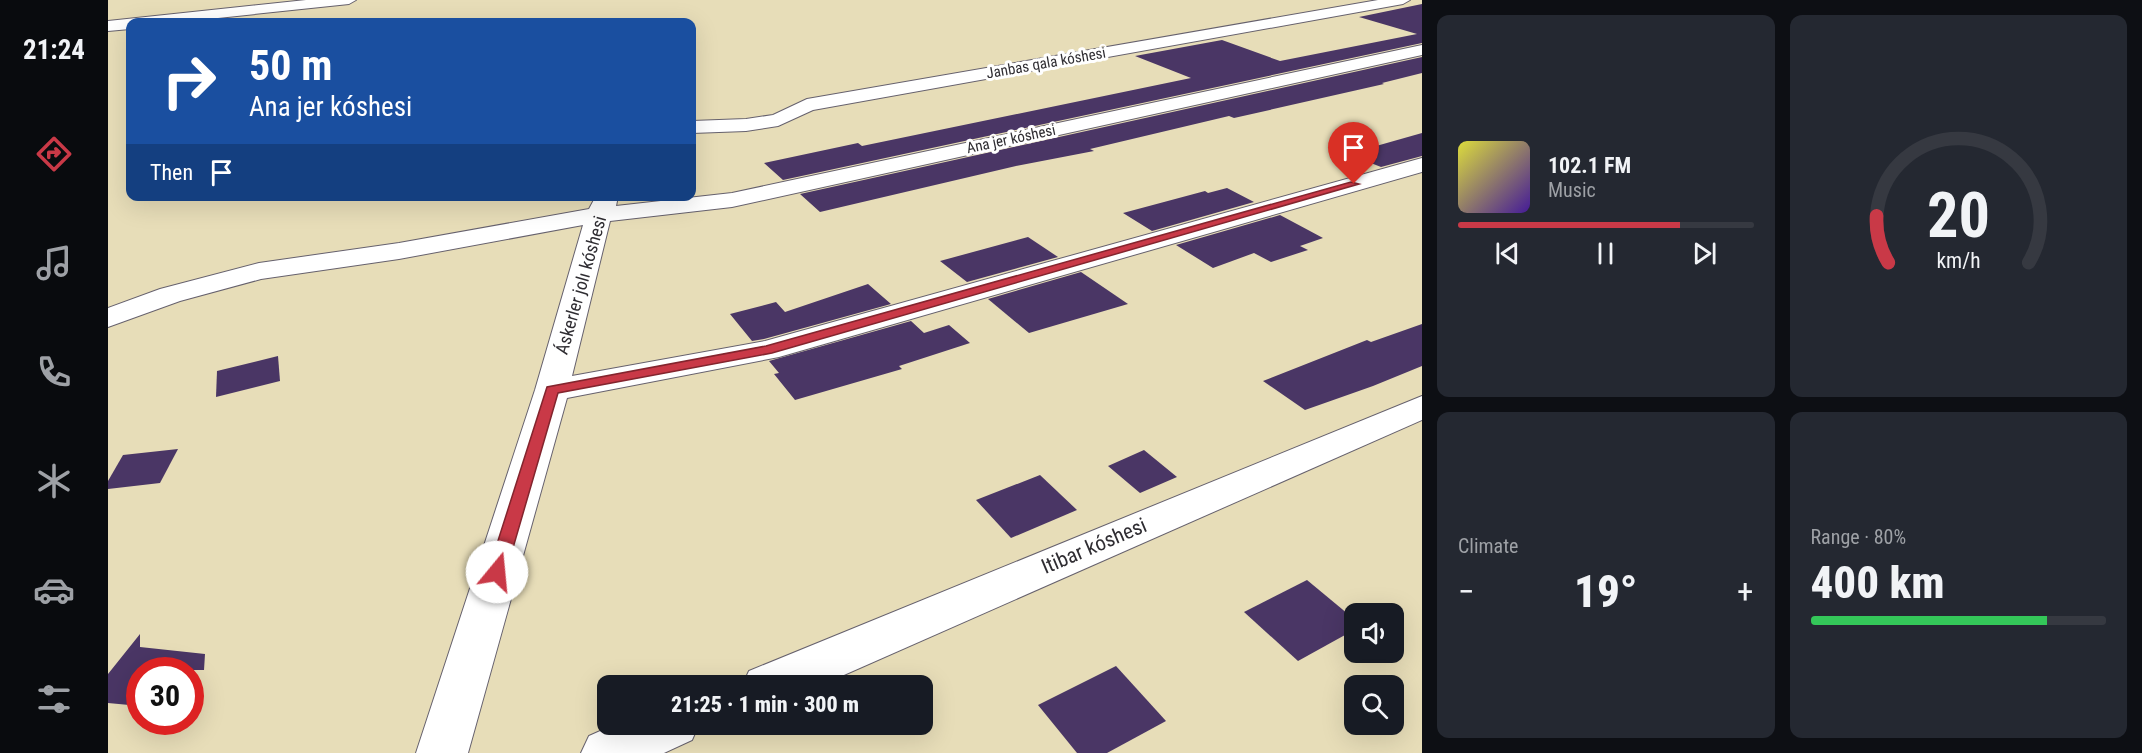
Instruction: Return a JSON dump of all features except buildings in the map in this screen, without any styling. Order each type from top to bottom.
[{"type":"street","points":[[139,15],[349,0]]},
{"type":"street","name":"Janbas qala kóshesi","points":[[696,127],[746,125],[778,120],[807,105],[1402,0]]},
{"type":"street","points":[[108,26],[126,24]]},
{"type":"street","name":"Ana jer kóshesi","points":[[108,318],[170,295],[259,271],[399,251],[604,206],[732,200],[1422,50]]},
{"type":"street","points":[[552,390],[768,350],[1422,165]]},
{"type":"street","name":"Áskerler jolı kóshesi","points":[[442,753],[552,390],[604,206]]},
{"type":"street","name":"Itibar kóshesi","points":[[792,675],[1422,407]]},
{"type":"street","points":[[607,753],[649,735]]},
{"type":"sand","points":[[108,0],[1422,0],[1422,753],[108,753]]},
{"type":"route","points":[[497,572],[552,390],[768,350],[1354,184]]}]
